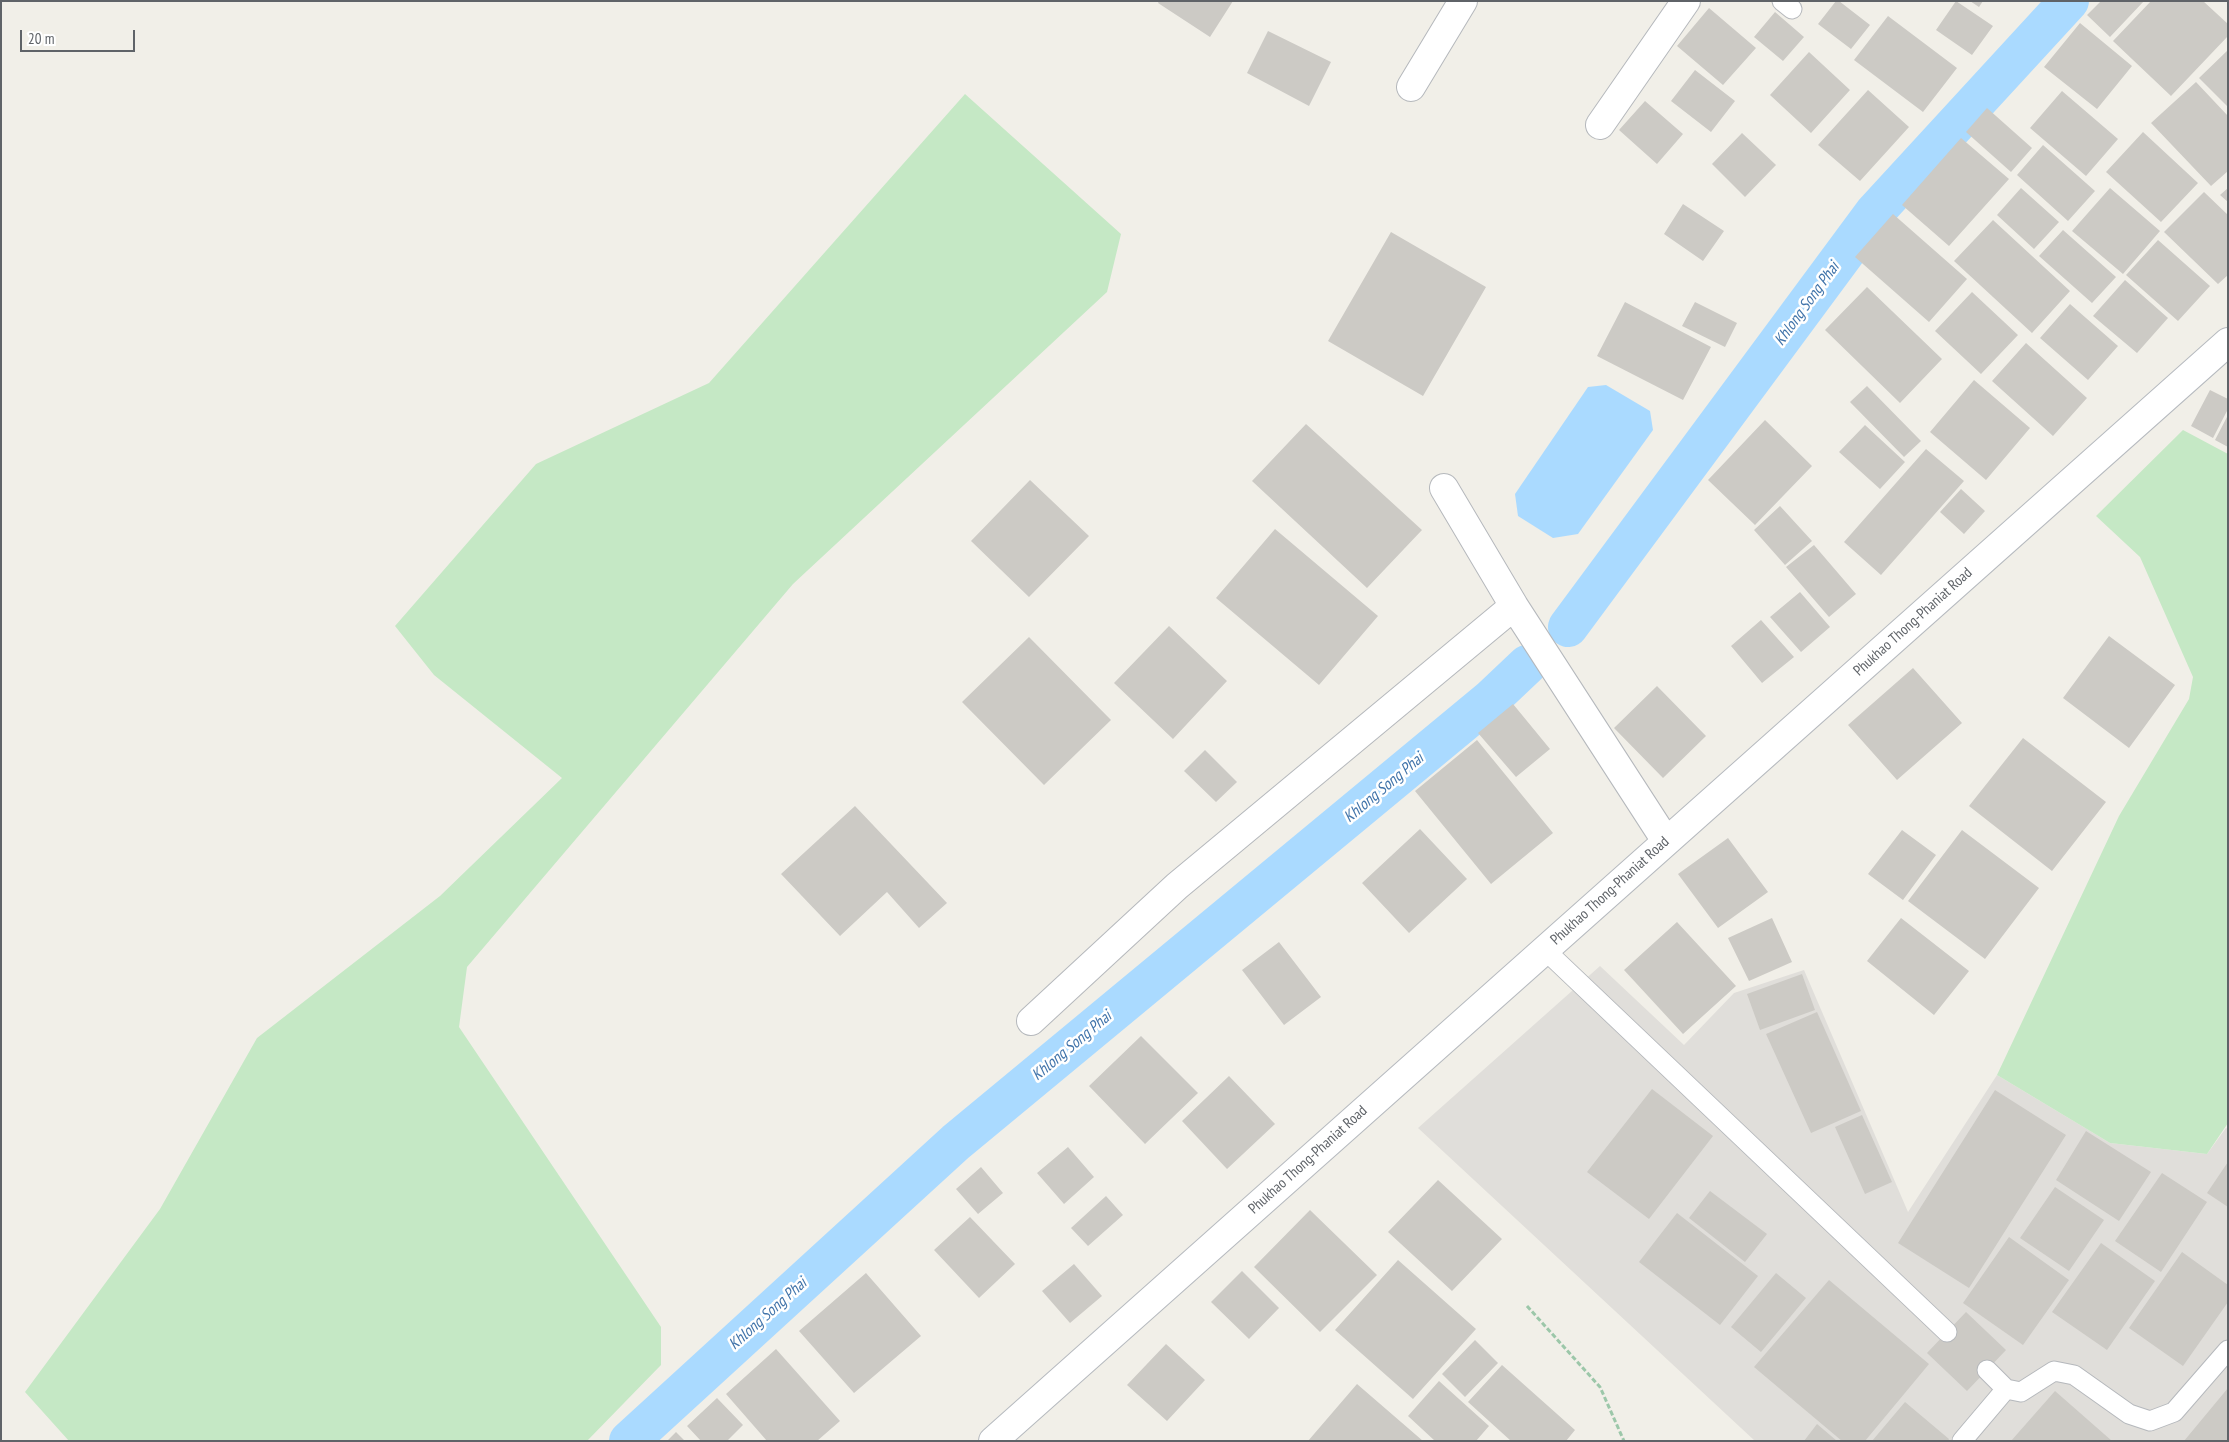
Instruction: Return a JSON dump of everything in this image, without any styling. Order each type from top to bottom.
[{"type":"street","points":[[1411,87],[1463,1]]},
{"type":"street","points":[[1600,125],[1686,1]]},
{"type":"street","name":"Phukhao Thong-Phaniat Road","points":[[993,1441],[2228,342]]},
{"type":"street","points":[[1444,488],[1514,606],[1666,841]]},
{"type":"street","points":[[1031,1021],[1177,886],[1514,606]]},
{"type":"lane","points":[[1544,950],[1947,1332]]},
{"type":"lane","points":[[1987,1370],[2006,1389],[2021,1392],[2054,1371],[2074,1375],[2129,1414],[2150,1421],[2174,1412],[2228,1350]]},
{"type":"lane","points":[[1962,1441],[2006,1389]]},
{"type":"path","points":[[1527,1306],[1600,1387],[1624,1441]]},
{"type":"shaded area","points":[[1600,966],[1684,1045],[1734,993],[1804,970],[1908,1212],[1997,1075],[2110,1143],[2207,1154],[2226,1128],[2228,1129],[2228,1441],[1755,1441],[1418,1128]]},
{"type":"green space","points":[[965,94],[1121,234],[1107,292],[793,584],[467,967],[459,1027],[661,1327],[661,1365],[587,1441],[69,1441],[25,1392],[160,1209],[257,1038],[440,896],[562,778],[434,675],[395,626],[536,464],[709,383]]},
{"type":"green space","points":[[2183,430],[2228,454],[2228,1123],[2207,1154],[2110,1143],[1997,1075],[2119,816],[2189,699],[2193,677],[2140,557],[2096,516]]},
{"type":"water","points":[[1606,385],[1650,411],[1653,430],[1578,534],[1553,538],[1518,516],[1515,494],[1588,387]]},
{"type":"building","points":[[1159,1],[1233,1],[1210,37],[1158,3]]},
{"type":"building","points":[[1836,1],[1839,1],[1870,25],[1851,49],[1818,24]]},
{"type":"building","points":[[1956,1],[1993,26],[1972,55],[1936,30]]},
{"type":"building","points":[[1970,1],[1983,1],[1979,7]]},
{"type":"building","points":[[2101,1],[2144,1],[2110,37],[2087,15]]},
{"type":"building","points":[[2151,1],[2203,1],[2228,24],[2228,36],[2171,96],[2113,41]]},
{"type":"building","points":[[1709,8],[1756,48],[1723,85],[1677,46]]},
{"type":"building","points":[[1775,12],[1804,37],[1783,61],[1754,37]]},
{"type":"building","points":[[1888,16],[1957,68],[1923,112],[1854,60]]},
{"type":"building","points":[[2080,23],[2132,66],[2097,109],[2044,67]]},
{"type":"building","points":[[1268,31],[1331,62],[1309,106],[1247,73]]},
{"type":"building","points":[[2228,50],[2228,107],[2199,78]]},
{"type":"building","points":[[1809,52],[1850,90],[1811,133],[1770,95]]},
{"type":"building","points":[[1695,70],[1735,101],[1711,132],[1671,101]]},
{"type":"building","points":[[2196,82],[2228,116],[2228,171],[2211,186],[2151,123]]},
{"type":"building","points":[[1868,90],[1909,127],[1860,181],[1818,145]]},
{"type":"building","points":[[2062,91],[2118,139],[2086,176],[2030,128]]},
{"type":"building","points":[[1645,101],[1683,134],[1657,164],[1619,130]]},
{"type":"building","points":[[1987,108],[2032,148],[2011,172],[1966,132]]},
{"type":"building","points":[[2143,132],[2198,183],[2161,222],[2106,172]]},
{"type":"building","points":[[1742,133],[1776,165],[1745,197],[1712,164]]},
{"type":"building","points":[[1961,138],[2009,179],[1949,246],[1902,205]]},
{"type":"building","points":[[2043,145],[2095,191],[2068,221],[2017,175]]},
{"type":"building","points":[[2021,188],[2059,222],[2034,249],[1997,215]]},
{"type":"building","points":[[2110,188],[2160,231],[2123,274],[2072,231]]},
{"type":"building","points":[[2228,188],[2228,202],[2220,195]]},
{"type":"building","points":[[2204,192],[2228,215],[2228,275],[2218,284],[2164,232]]},
{"type":"building","points":[[1683,204],[1724,231],[1703,261],[1664,234]]},
{"type":"building","points":[[1893,214],[1967,279],[1929,322],[1855,257]]},
{"type":"building","points":[[1993,220],[2070,291],[2032,333],[1954,261]]},
{"type":"building","points":[[2063,230],[2116,277],[2092,303],[2039,256]]},
{"type":"building","points":[[1391,232],[1486,287],[1423,396],[1328,341]]},
{"type":"building","points":[[2158,240],[2210,286],[2178,321],[2126,275]]},
{"type":"building","points":[[2125,280],[2168,318],[2137,353],[2093,316]]},
{"type":"building","points":[[1867,287],[1942,359],[1900,403],[1825,330]]},
{"type":"building","points":[[1972,292],[2018,335],[1981,374],[1935,331]]},
{"type":"building","points":[[1625,302],[1711,347],[1683,400],[1597,356]]},
{"type":"building","points":[[1695,302],[1737,323],[1725,347],[1682,326]]},
{"type":"building","points":[[2070,304],[2118,346],[2088,380],[2040,338]]},
{"type":"building","points":[[2026,343],[2087,398],[2053,436],[1992,381]]},
{"type":"building","points":[[1974,380],[2030,428],[1986,480],[1930,432]]},
{"type":"building","points":[[1867,386],[1921,441],[1904,457],[1850,402]]},
{"type":"building","points":[[2210,390],[2228,399],[2228,409],[2213,438],[2191,426]]},
{"type":"building","points":[[2228,415],[2228,447],[2215,440]]},
{"type":"building","points":[[1765,420],[1812,466],[1755,525],[1708,480]]},
{"type":"building","points":[[1306,424],[1422,530],[1367,588],[1252,481]]},
{"type":"building","points":[[1865,425],[1905,462],[1880,489],[1839,452]]},
{"type":"building","points":[[1926,449],[1964,481],[1881,575],[1844,542]]},
{"type":"building","points":[[1030,480],[1089,536],[1029,597],[971,541]]},
{"type":"building","points":[[1961,489],[1985,511],[1964,534],[1940,512]]},
{"type":"building","points":[[1780,506],[1812,541],[1785,565],[1754,530]]},
{"type":"building","points":[[1275,529],[1378,616],[1319,685],[1216,598]]},
{"type":"building","points":[[1814,545],[1856,594],[1829,617],[1786,567]]},
{"type":"building","points":[[1800,592],[1830,627],[1801,652],[1770,617]]},
{"type":"building","points":[[1761,620],[1794,657],[1762,683],[1731,646]]},
{"type":"building","points":[[1169,626],[1227,681],[1173,739],[1114,683]]},
{"type":"building","points":[[2109,636],[2175,685],[2129,748],[2063,698]]},
{"type":"building","points":[[1029,637],[1111,720],[1044,785],[962,702]]},
{"type":"building","points":[[1913,668],[1962,723],[1897,780],[1848,725]]},
{"type":"building","points":[[1657,686],[1706,736],[1663,778],[1614,728]]},
{"type":"building","points":[[1513,704],[1550,749],[1516,777],[1478,733]]},
{"type":"building","points":[[2023,738],[2106,802],[2052,871],[1969,806]]},
{"type":"building","points":[[1477,740],[1553,833],[1491,884],[1415,791]]},
{"type":"building","points":[[1205,750],[1237,782],[1216,802],[1184,771]]},
{"type":"building","points":[[855,806],[947,903],[919,928],[887,892],[840,936],[781,874]]},
{"type":"building","points":[[1420,829],[1467,879],[1409,933],[1362,883]]},
{"type":"building","points":[[1902,830],[1936,855],[1903,900],[1868,874]]},
{"type":"building","points":[[1962,830],[2039,888],[1985,959],[1908,901]]},
{"type":"building","points":[[1728,838],[1768,892],[1718,928],[1678,874]]},
{"type":"building","points":[[1772,918],[1792,962],[1749,981],[1728,938]]},
{"type":"building","points":[[1901,918],[1969,971],[1934,1015],[1867,961]]},
{"type":"building","points":[[1677,922],[1736,986],[1683,1034],[1624,970]]},
{"type":"building","points":[[1279,942],[1321,997],[1284,1025],[1242,970]]},
{"type":"building","points":[[1802,974],[1815,1010],[1760,1030],[1747,994]]},
{"type":"building","points":[[1817,1012],[1861,1111],[1811,1133],[1766,1034]]},
{"type":"building","points":[[1141,1036],[1198,1093],[1145,1144],[1089,1086]]},
{"type":"building","points":[[1229,1076],[1275,1124],[1227,1169],[1182,1121]]},
{"type":"building","points":[[1652,1089],[1713,1136],[1649,1219],[1587,1172]]},
{"type":"building","points":[[1995,1090],[2066,1135],[1969,1288],[1898,1243]]},
{"type":"building","points":[[1862,1115],[1892,1182],[1865,1194],[1835,1127]]},
{"type":"building","points":[[2086,1131],[2151,1172],[2119,1221],[2056,1180]]},
{"type":"building","points":[[1068,1147],[1094,1177],[1064,1204],[1037,1173]]},
{"type":"building","points":[[2228,1162],[2228,1207],[2207,1193]]},
{"type":"building","points":[[981,1167],[1003,1193],[978,1214],[956,1189]]},
{"type":"building","points":[[2162,1173],[2207,1202],[2161,1272],[2115,1241]]},
{"type":"building","points":[[1438,1180],[1502,1239],[1452,1291],[1388,1232]]},
{"type":"building","points":[[2055,1187],[2104,1220],[2069,1271],[2020,1238]]},
{"type":"building","points":[[1710,1191],[1767,1234],[1745,1262],[1689,1218]]},
{"type":"building","points":[[1106,1196],[1123,1215],[1088,1246],[1071,1228]]},
{"type":"building","points":[[1310,1210],[1377,1275],[1320,1332],[1254,1267]]},
{"type":"building","points":[[1677,1213],[1758,1276],[1720,1325],[1639,1262]]},
{"type":"building","points":[[970,1217],[1015,1264],[979,1298],[934,1250]]},
{"type":"building","points":[[2009,1237],[2069,1280],[2023,1345],[1963,1303]]},
{"type":"building","points":[[2101,1243],[2155,1281],[2107,1350],[2052,1312]]},
{"type":"building","points":[[2182,1252],[2228,1285],[2228,1302],[2183,1366],[2129,1328]]},
{"type":"building","points":[[1398,1260],[1476,1329],[1413,1399],[1335,1330]]},
{"type":"building","points":[[1074,1264],[1102,1296],[1070,1323],[1042,1291]]},
{"type":"building","points":[[1242,1271],[1279,1308],[1249,1339],[1211,1302]]},
{"type":"building","points":[[866,1273],[921,1336],[854,1393],[799,1331]]},
{"type":"building","points":[[1776,1273],[1806,1298],[1761,1352],[1731,1327]]},
{"type":"building","points":[[1829,1280],[1929,1364],[1865,1441],[1842,1441],[1754,1367]]},
{"type":"building","points":[[1966,1312],[2006,1350],[1967,1391],[1927,1353]]},
{"type":"building","points":[[1475,1340],[1498,1363],[1465,1397],[1442,1374]]},
{"type":"building","points":[[1166,1344],[1205,1380],[1167,1421],[1127,1385]]},
{"type":"building","points":[[776,1349],[840,1421],[817,1441],[767,1441],[726,1394]]},
{"type":"building","points":[[1502,1365],[1575,1430],[1566,1441],[1511,1441],[1468,1402]]},
{"type":"building","points":[[1439,1381],[1489,1426],[1476,1441],[1435,1441],[1408,1416]]},
{"type":"building","points":[[1357,1384],[1423,1441],[1308,1441]]},
{"type":"building","points":[[2228,1388],[2228,1441],[2184,1441]]},
{"type":"building","points":[[2055,1391],[2112,1441],[2011,1441]]},
{"type":"building","points":[[717,1398],[743,1425],[727,1441],[701,1441],[687,1426]]},
{"type":"building","points":[[1905,1402],[1949,1439],[1948,1441],[1872,1441]]},
{"type":"building","points":[[1817,1424],[1837,1441],[1804,1441]]},
{"type":"building","points":[[676,1432],[685,1441],[667,1441]]},
{"type":"waterway","name":"Khlong Song Phai","points":[[1568,627],[1875,212],[2069,1]]},
{"type":"waterway","name":"Khlong Song Phai","points":[[629,1441],[956,1142],[1490,700],[1527,665]]}]
